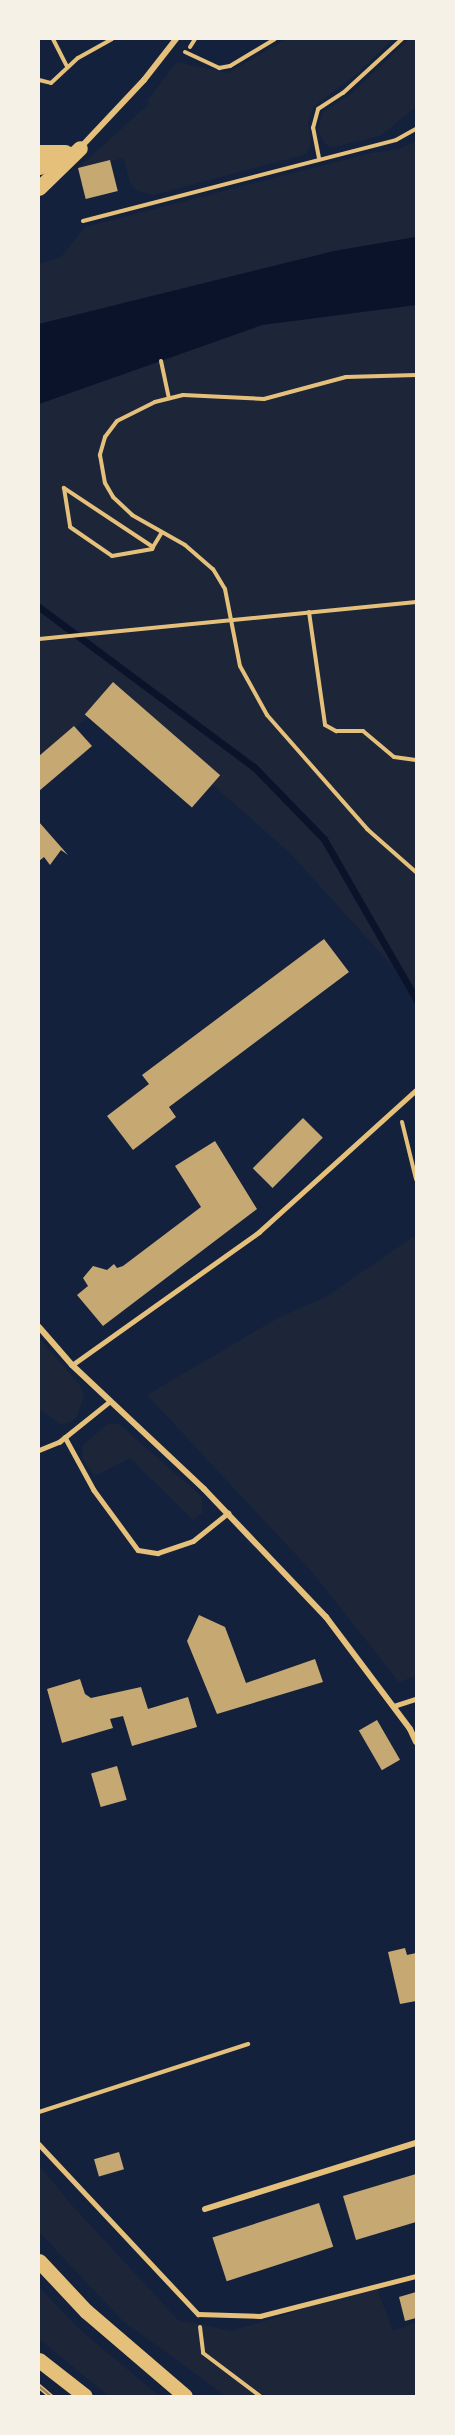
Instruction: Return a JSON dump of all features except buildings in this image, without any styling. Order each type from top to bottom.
[{"type":"main road","points":[[39,152],[80,148]]},
{"type":"main road","points":[[39,167],[80,148]]},
{"type":"main road","points":[[39,188],[80,148]]},
{"type":"main road","points":[[39,2261],[86,2311],[185,2396]]},
{"type":"main road","points":[[39,2360],[85,2396]]},
{"type":"street","points":[[80,148],[174,42]]},
{"type":"street","points":[[39,1327],[72,1365],[109,1402],[228,1513],[326,1617],[393,1706],[416,1742]]},
{"type":"street","points":[[205,2209],[416,2143]]},
{"type":"lane","points":[[72,1365],[258,1232],[416,1090]]},
{"type":"lane","points":[[39,1450],[65,1437],[109,1402]]},
{"type":"lane","points":[[65,1437],[94,1490],[138,1550],[158,1553],[193,1540],[228,1513]]},
{"type":"lane","points":[[393,1706],[416,1700]]},
{"type":"lane","points":[[39,2144],[198,2314],[260,2316],[416,2276]]},
{"type":"lane","points":[[39,2386],[51,2396]]},
{"type":"path","points":[[53,39],[67,67]]},
{"type":"path","points":[[39,80],[51,83],[67,67],[112,39]]},
{"type":"path","points":[[174,42],[219,68],[230,66],[275,39]]},
{"type":"path","points":[[319,158],[313,128],[318,109],[342,93],[402,39]]},
{"type":"path","points":[[83,221],[319,158],[396,140],[416,129]]},
{"type":"path","points":[[161,361],[169,398]]},
{"type":"path","points":[[416,375],[346,376],[264,399],[169,398],[132,410],[117,421],[105,437],[100,455],[105,483],[113,497],[132,515],[185,545],[213,569],[225,589],[233,619],[240,666],[267,715],[367,829],[416,872]]},
{"type":"path","points":[[153,547],[64,488],[70,526],[112,556],[153,547],[162,532]]},
{"type":"path","points":[[39,639],[416,602]]},
{"type":"path","points":[[309,612],[325,725],[336,731],[363,730],[388,753],[416,759]]},
{"type":"path","points":[[399,1105],[404,1141],[416,1179]]},
{"type":"path","points":[[39,2112],[248,2044]]},
{"type":"path","points":[[198,2314],[203,2353],[260,2396]]},
{"type":"shaded area","points":[[287,39],[393,39],[355,75],[313,107],[308,123],[311,141],[307,154],[153,195],[138,191],[130,183],[124,158],[78,168],[149,104],[147,101],[177,62],[228,73]]},
{"type":"shaded area","points":[[409,39],[416,39],[416,107],[380,136],[333,147],[325,144],[318,130],[323,112],[351,94]]},
{"type":"shaded area","points":[[416,141],[416,237],[334,251],[39,324],[39,264],[61,257],[85,227],[371,153],[400,149]]},
{"type":"shaded area","points":[[416,237],[416,305],[262,325],[39,404],[39,324],[334,251]]},
{"type":"shaded area","points":[[416,305],[416,992],[289,852],[112,696],[39,759],[39,404],[262,325]]},
{"type":"shaded area","points":[[416,1235],[416,1676],[399,1682],[313,1573],[147,1395],[278,1318],[326,1297]]},
{"type":"shaded area","points":[[39,1338],[79,1384],[84,1395],[77,1417],[69,1423],[60,1424],[39,1409]]},
{"type":"shaded area","points":[[109,1423],[119,1424],[202,1497],[202,1513],[193,1520],[130,1458],[95,1476],[82,1458],[83,1445]]},
{"type":"shaded area","points":[[39,2165],[69,2202],[178,2320],[232,2331],[376,2286],[393,2331],[416,2322],[416,2396],[226,2396],[123,2321],[39,2232]]},
{"type":"shaded area","points":[[39,2287],[77,2327],[159,2396],[109,2396],[39,2339]]},
{"type":"waterway","points":[[39,607],[254,767],[324,839],[416,999]]},
{"type":"tram line","points":[[39,2386],[51,2396]]}]
